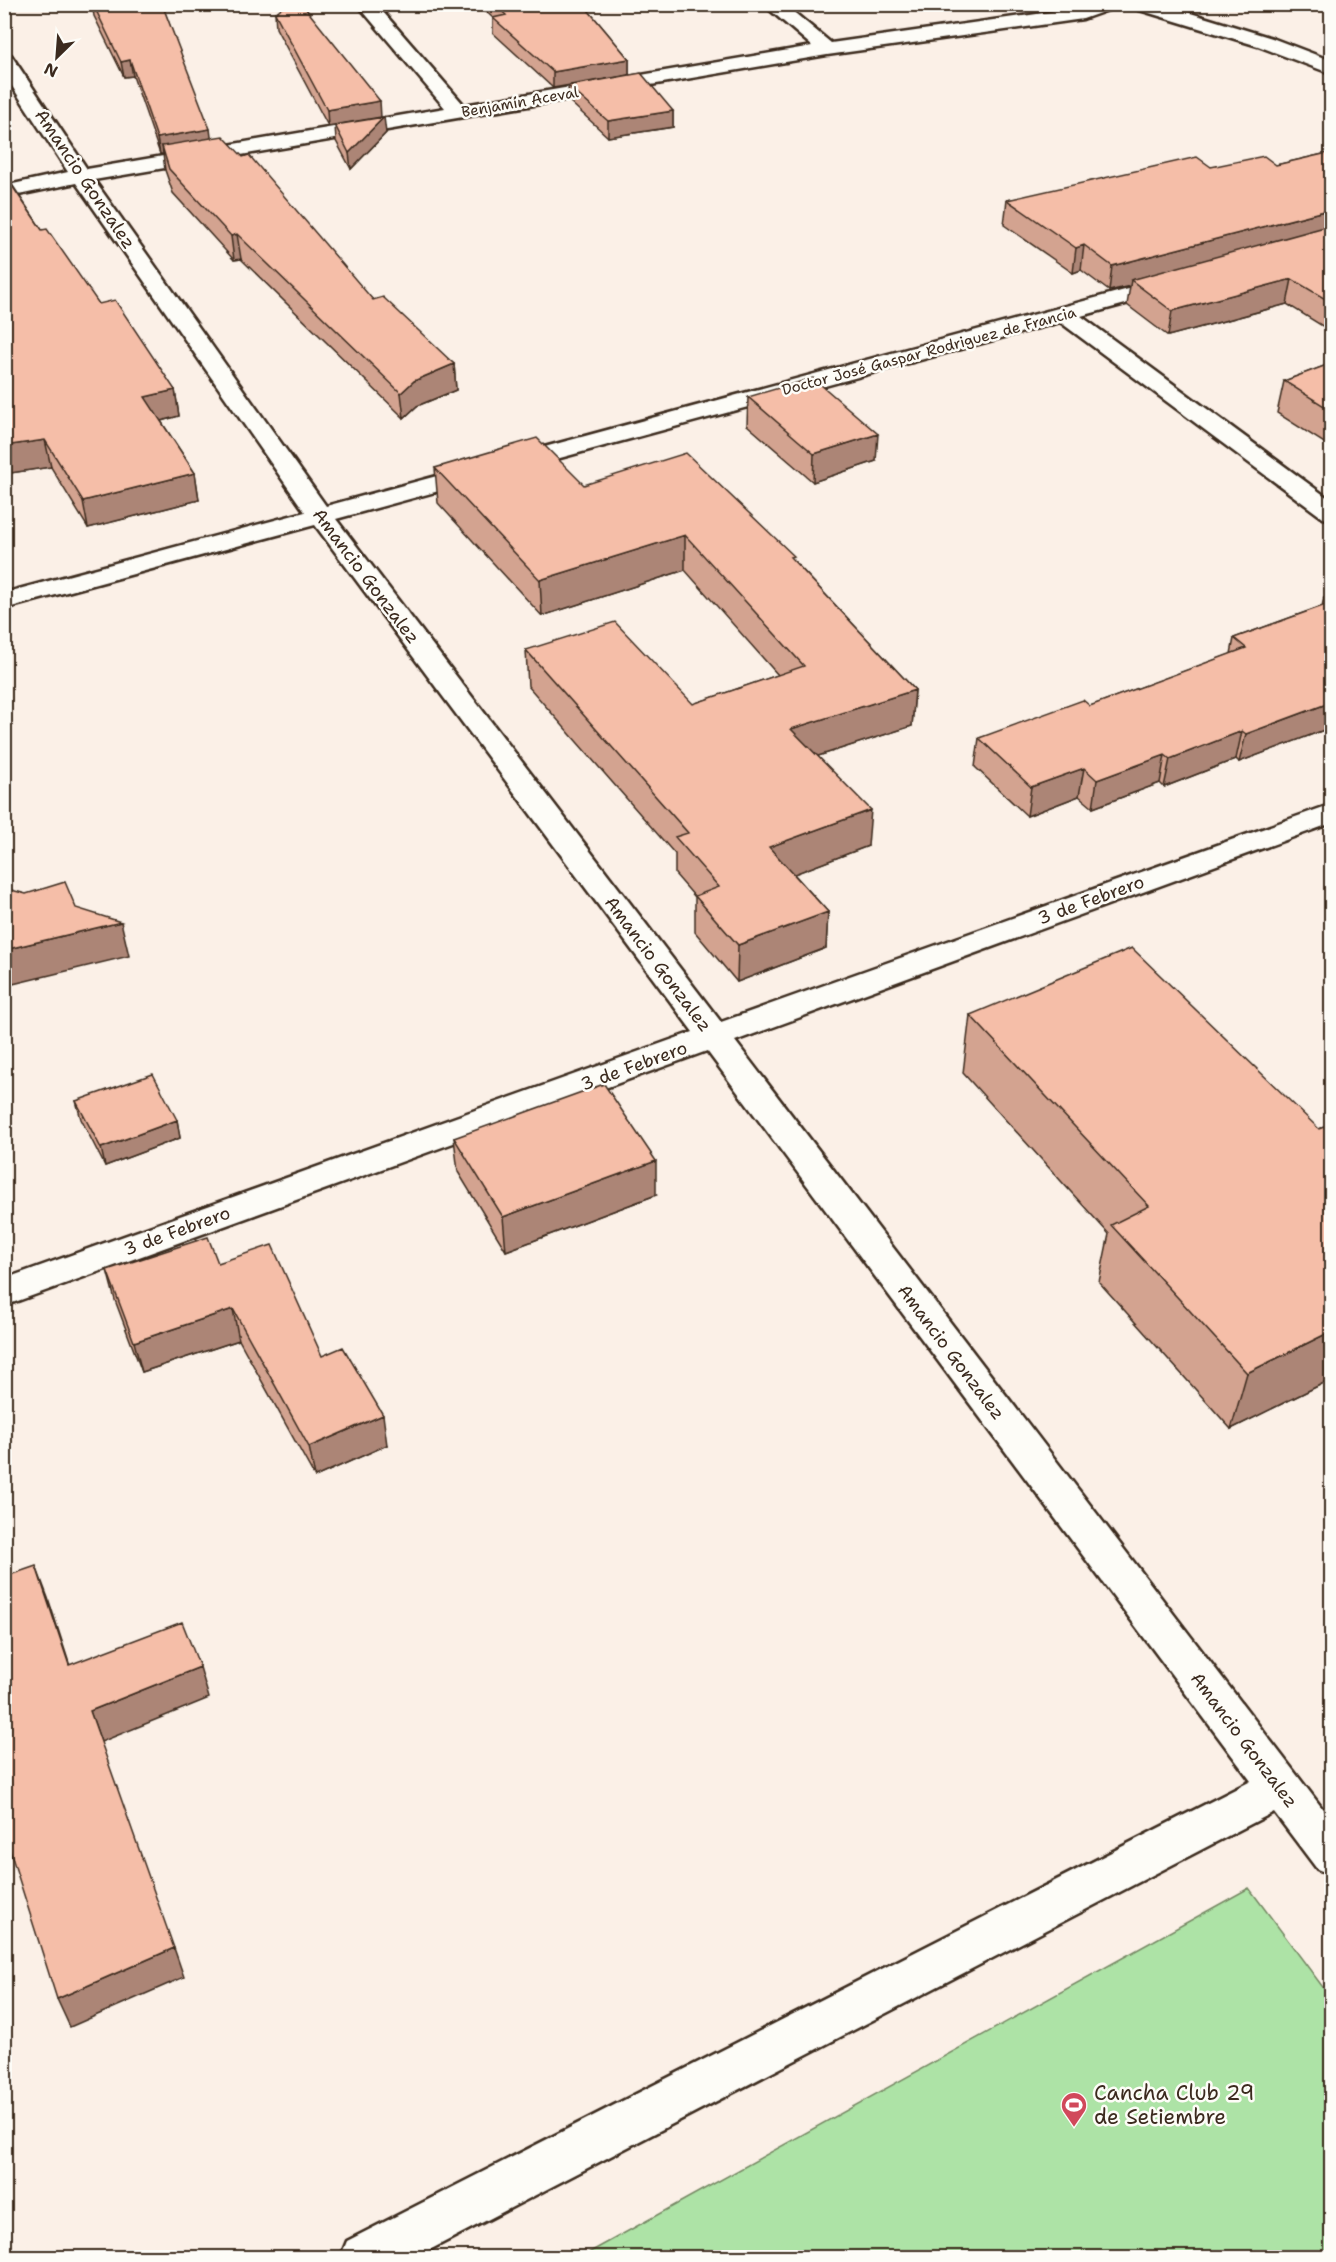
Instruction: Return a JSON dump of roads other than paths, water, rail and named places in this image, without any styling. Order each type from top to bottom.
[{"type":"street","points":[[366,4],[459,112]]},
{"type":"street","points":[[772,4],[827,50]]},
{"type":"street","name":"Benjamín Aceval","points":[[4,192],[81,176],[827,50],[1083,13],[1107,4]]},
{"type":"street","points":[[1140,4],[1265,42],[1332,68]]},
{"type":"street","name":"Amancio Gonzalez","points":[[4,59],[81,176],[321,516],[1279,1788],[1332,1855]]},
{"type":"street","name":"Doctor José Gaspar Rodriguez de Francia","points":[[4,601],[1198,277]]},
{"type":"street","points":[[1064,314],[1332,513]]},
{"type":"street","name":"3 de Febrero","points":[[4,1293],[1332,813]]},
{"type":"street","points":[[364,2258],[1279,1788]]},
{"type":"place","name":"Cancha Club 29 de Setiembre","points":[[1074,2128]]}]
